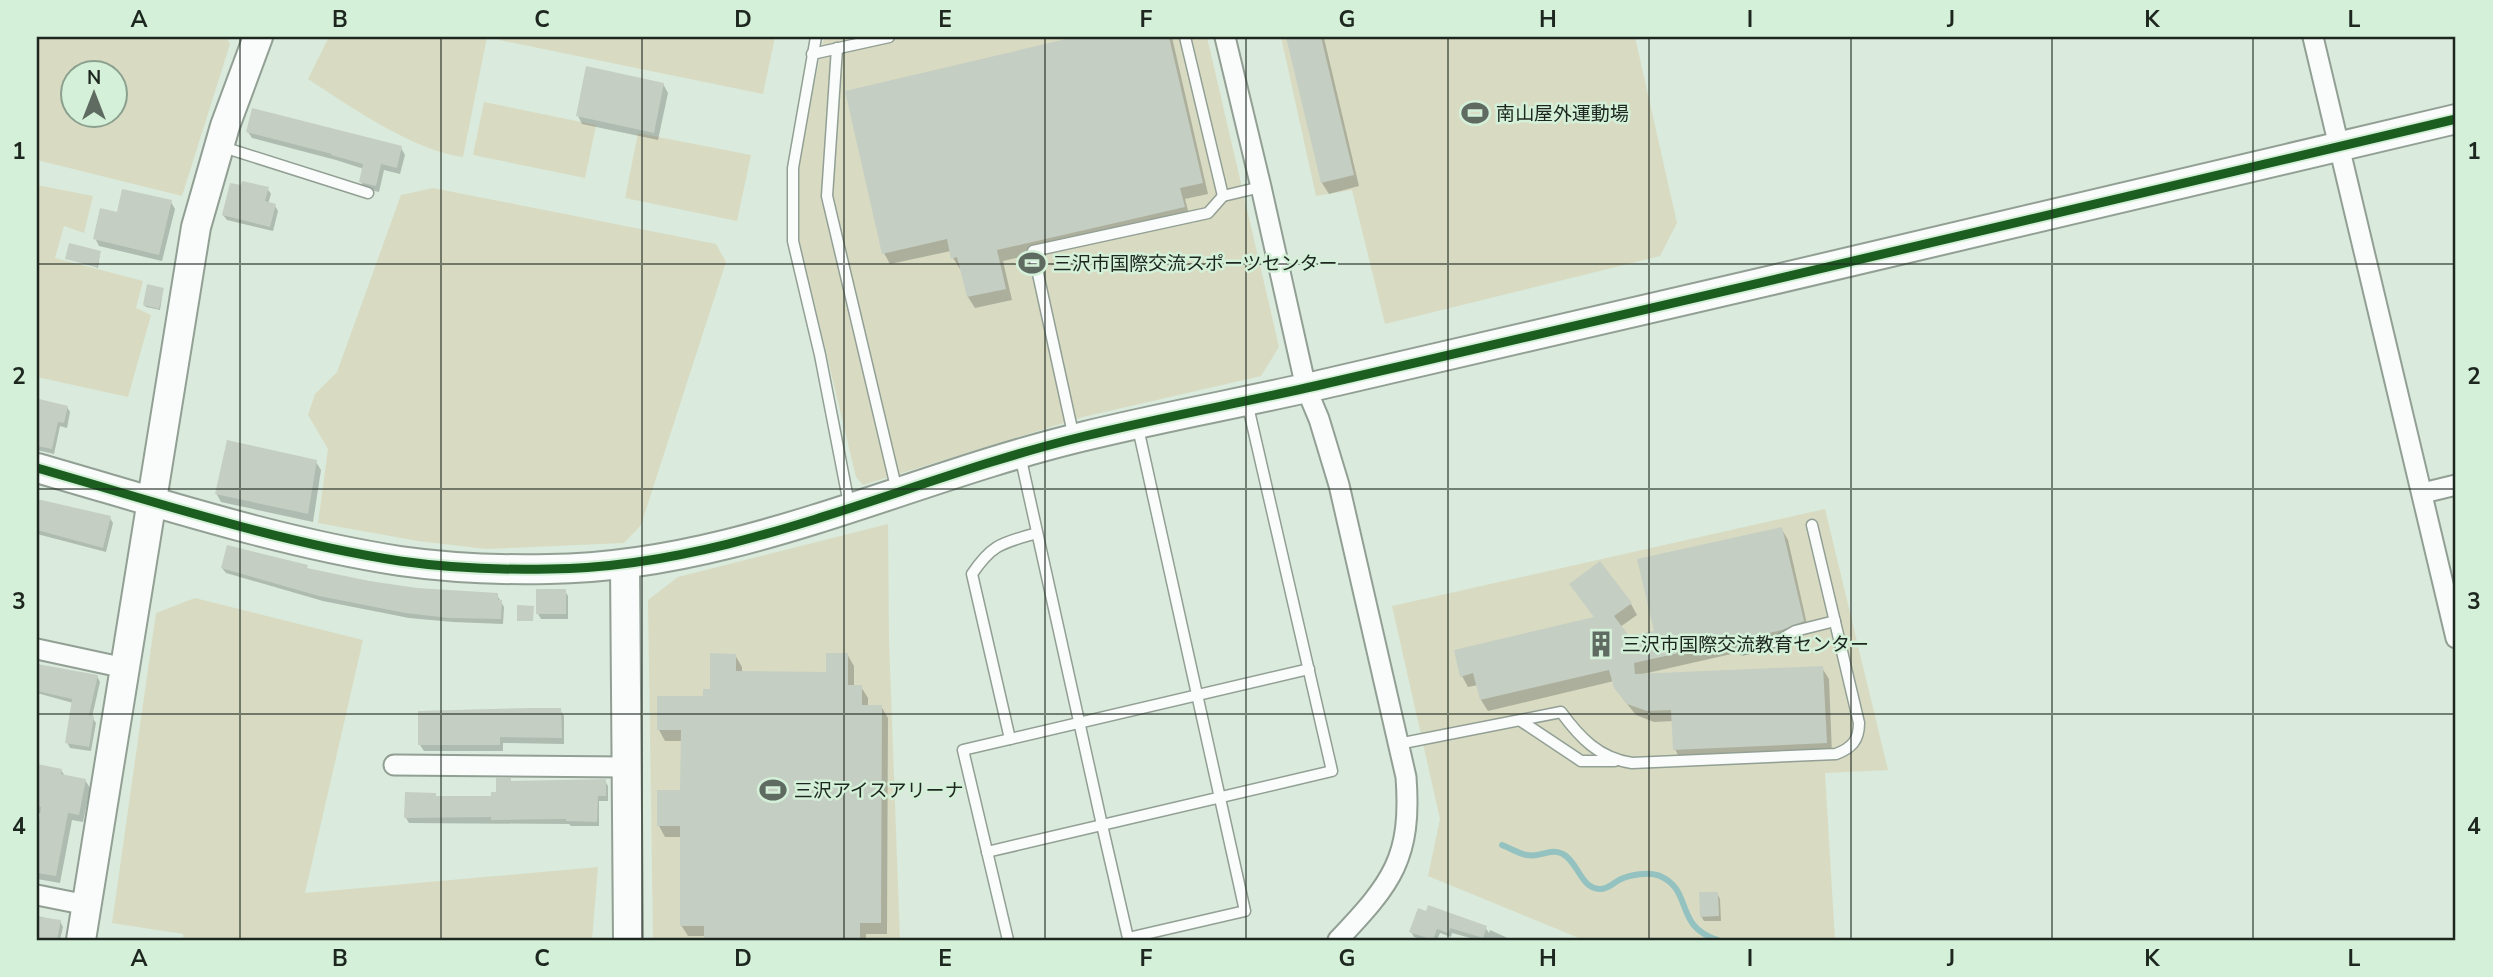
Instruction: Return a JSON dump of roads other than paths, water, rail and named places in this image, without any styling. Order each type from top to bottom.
[{"type":"street","points":[[81,940],[196,227],[219,146],[258,37]]},
{"type":"street","points":[[1225,37],[1306,388],[1319,419],[1339,485],[1406,777],[1406,836],[1399,859],[1388,881],[1338,940]]},
{"type":"street","points":[[2313,37],[2456,638]]},
{"type":"street","points":[[37,468],[322,546],[404,561],[478,568],[553,569],[625,565],[662,559],[799,526],[982,463],[1074,438],[1306,388],[2456,119]]},
{"type":"street","points":[[2423,493],[2456,485]]},
{"type":"street","points":[[625,565],[628,940]]},
{"type":"street","points":[[37,649],[125,668]]},
{"type":"street","points":[[394,765],[626,766]]},
{"type":"street","points":[[37,895],[87,905]]},
{"type":"lane","points":[[816,37],[793,168],[793,241],[820,355],[850,509]]},
{"type":"lane","points":[[812,54],[889,37]]},
{"type":"lane","points":[[1185,37],[1223,196]]},
{"type":"lane","points":[[837,48],[827,196],[897,492]]},
{"type":"lane","points":[[219,146],[368,193]]},
{"type":"lane","points":[[1074,438],[1033,251],[1208,213],[1223,196],[1261,187]]},
{"type":"lane","points":[[987,852],[1332,771],[1247,401]]},
{"type":"lane","points":[[1020,453],[1102,825],[1124,939],[1245,911],[1138,424]]},
{"type":"lane","points":[[1521,720],[1581,761],[1632,763],[1836,754],[1849,749],[1859,731],[1859,723],[1812,525]]},
{"type":"lane","points":[[1010,739],[972,573],[984,556],[998,545],[1037,533]]},
{"type":"lane","points":[[1743,649],[1778,642],[1795,631],[1835,621]]},
{"type":"lane","points":[[1008,940],[963,750],[1308,669]]},
{"type":"lane","points":[[1398,744],[1561,712],[1593,748],[1619,761]]},
{"type":"waterway","points":[[1502,845],[1527,855],[1559,852],[1568,858],[1588,885],[1594,888],[1605,888],[1633,875],[1660,876],[1677,890],[1695,926],[1704,934],[1718,940]]},
{"type":"place","name":"南山屋外運動場","points":[[1475,113]]},
{"type":"place","name":"三沢市国際交流スポーツセンター","points":[[1032,263]]},
{"type":"place","name":"三沢市国際交流教育センター","points":[[1601,644]]},
{"type":"place","name":"三沢アイスアリーナ","points":[[773,790]]}]
